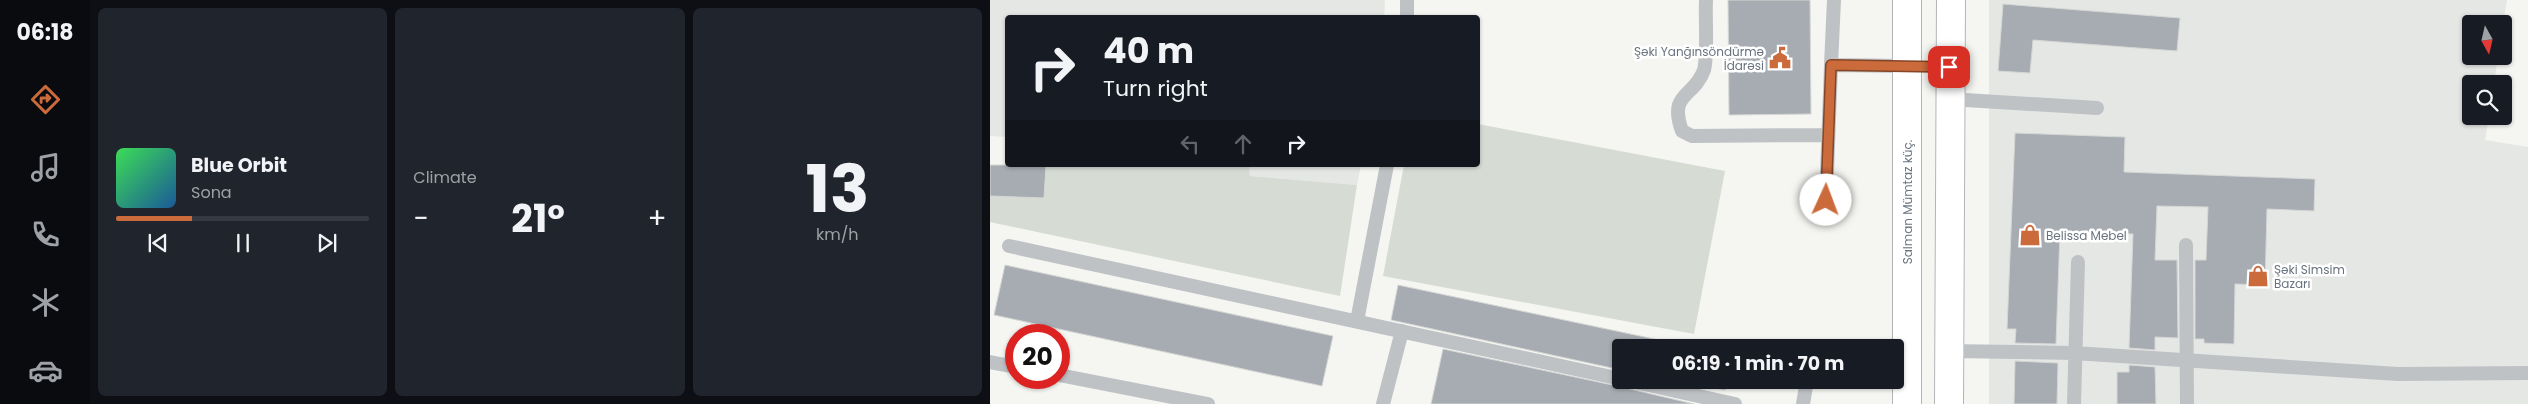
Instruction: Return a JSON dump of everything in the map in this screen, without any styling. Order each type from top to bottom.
[{"type":"highway","name":"Salman Mümtaz küç.","points":[[1907,0],[1908,404]]},
{"type":"highway","points":[[1949,404],[1949,67],[1951,0]]},
{"type":"highway","points":[[1906,66],[1949,67]]},
{"type":"lane","points":[[1406,15],[1408,0]]},
{"type":"lane","points":[[1706,0],[1704,69],[1697,84],[1684,94],[1678,106],[1682,131],[1692,136],[1828,135]]},
{"type":"lane","points":[[1826,200],[1834,0]]},
{"type":"lane","points":[[1831,65],[1906,66]]},
{"type":"lane","points":[[1949,99],[2097,108]]},
{"type":"lane","points":[[1357,321],[1387,167]]},
{"type":"lane","points":[[1009,246],[1612,377]]},
{"type":"lane","points":[[2186,246],[2187,404]]},
{"type":"lane","points":[[2074,404],[2078,262]]},
{"type":"lane","points":[[1383,404],[1402,331]]},
{"type":"lane","points":[[1949,351],[2074,353],[2398,374],[2528,374]]},
{"type":"lane","points":[[990,362],[1005,365]]},
{"type":"lane","points":[[1070,377],[1208,404]]},
{"type":"lane","points":[[1667,389],[1735,404]]},
{"type":"lane","points":[[1803,404],[1806,389]]},
{"type":"shaded area","points":[[990,0],[1385,0],[1384,15],[1005,15],[1005,137],[990,136]]},
{"type":"shaded area","name":"Şəki Simsim Bazarı","points":[[1989,0],[2507,0],[2504,15],[2462,15],[2462,65],[2497,65],[2495,75],[2462,75],[2462,125],[2488,125],[2485,140],[2528,147],[2528,404],[1989,404]]},
{"type":"shaded area","points":[[1480,124],[1725,171],[1694,334],[1383,276],[1404,167],[1480,167]]},
{"type":"shaded area","points":[[1046,167],[1249,167],[1250,176],[1357,185],[1340,296],[990,222],[990,196],[1044,198]]},
{"type":"shaded area","points":[[1249,167],[1361,167],[1357,185],[1250,176]]},
{"type":"building","points":[[1728,0],[1810,0],[1811,114],[1729,115]]},
{"type":"building","points":[[2003,4],[2180,18],[2177,51],[2033,40],[2030,73],[1998,71]]},
{"type":"building","points":[[2015,133],[2125,137],[2124,172],[2315,179],[2314,211],[2267,209],[2265,285],[2235,284],[2234,344],[2204,343],[2204,339],[2195,339],[2195,260],[2206,260],[2208,207],[2157,206],[2155,260],[2177,260],[2178,338],[2155,337],[2155,350],[2129,348],[2133,234],[2060,232],[2056,344],[2015,343],[2016,329],[2007,329]]},
{"type":"building","points":[[990,165],[1046,167],[1044,198],[990,196]]},
{"type":"building","points":[[1005,265],[1333,336],[1322,386],[1070,331],[1070,324],[1036,324],[994,315]]},
{"type":"building","points":[[1398,285],[1654,339],[1612,339],[1612,368],[1391,320]]},
{"type":"building","points":[[1443,349],[1612,385],[1612,389],[1630,389],[1694,404],[1431,404]]},
{"type":"building","points":[[2015,361],[2058,363],[2057,404],[2014,404]]},
{"type":"building","points":[[2129,365],[2155,367],[2156,404],[2117,404],[2117,372],[2129,372]]},
{"type":"place","name":"Şəki Yanğınsöndürmə İdarəsi","points":[[1780,58]]},
{"type":"place","name":"Belissa Mebel","points":[[2030,235]]},
{"type":"place","name":"Şəki Simsim Bazarı","points":[[2258,276]]},
{"type":"route","points":[[1826,200],[1831,65],[1949,67]]}]
